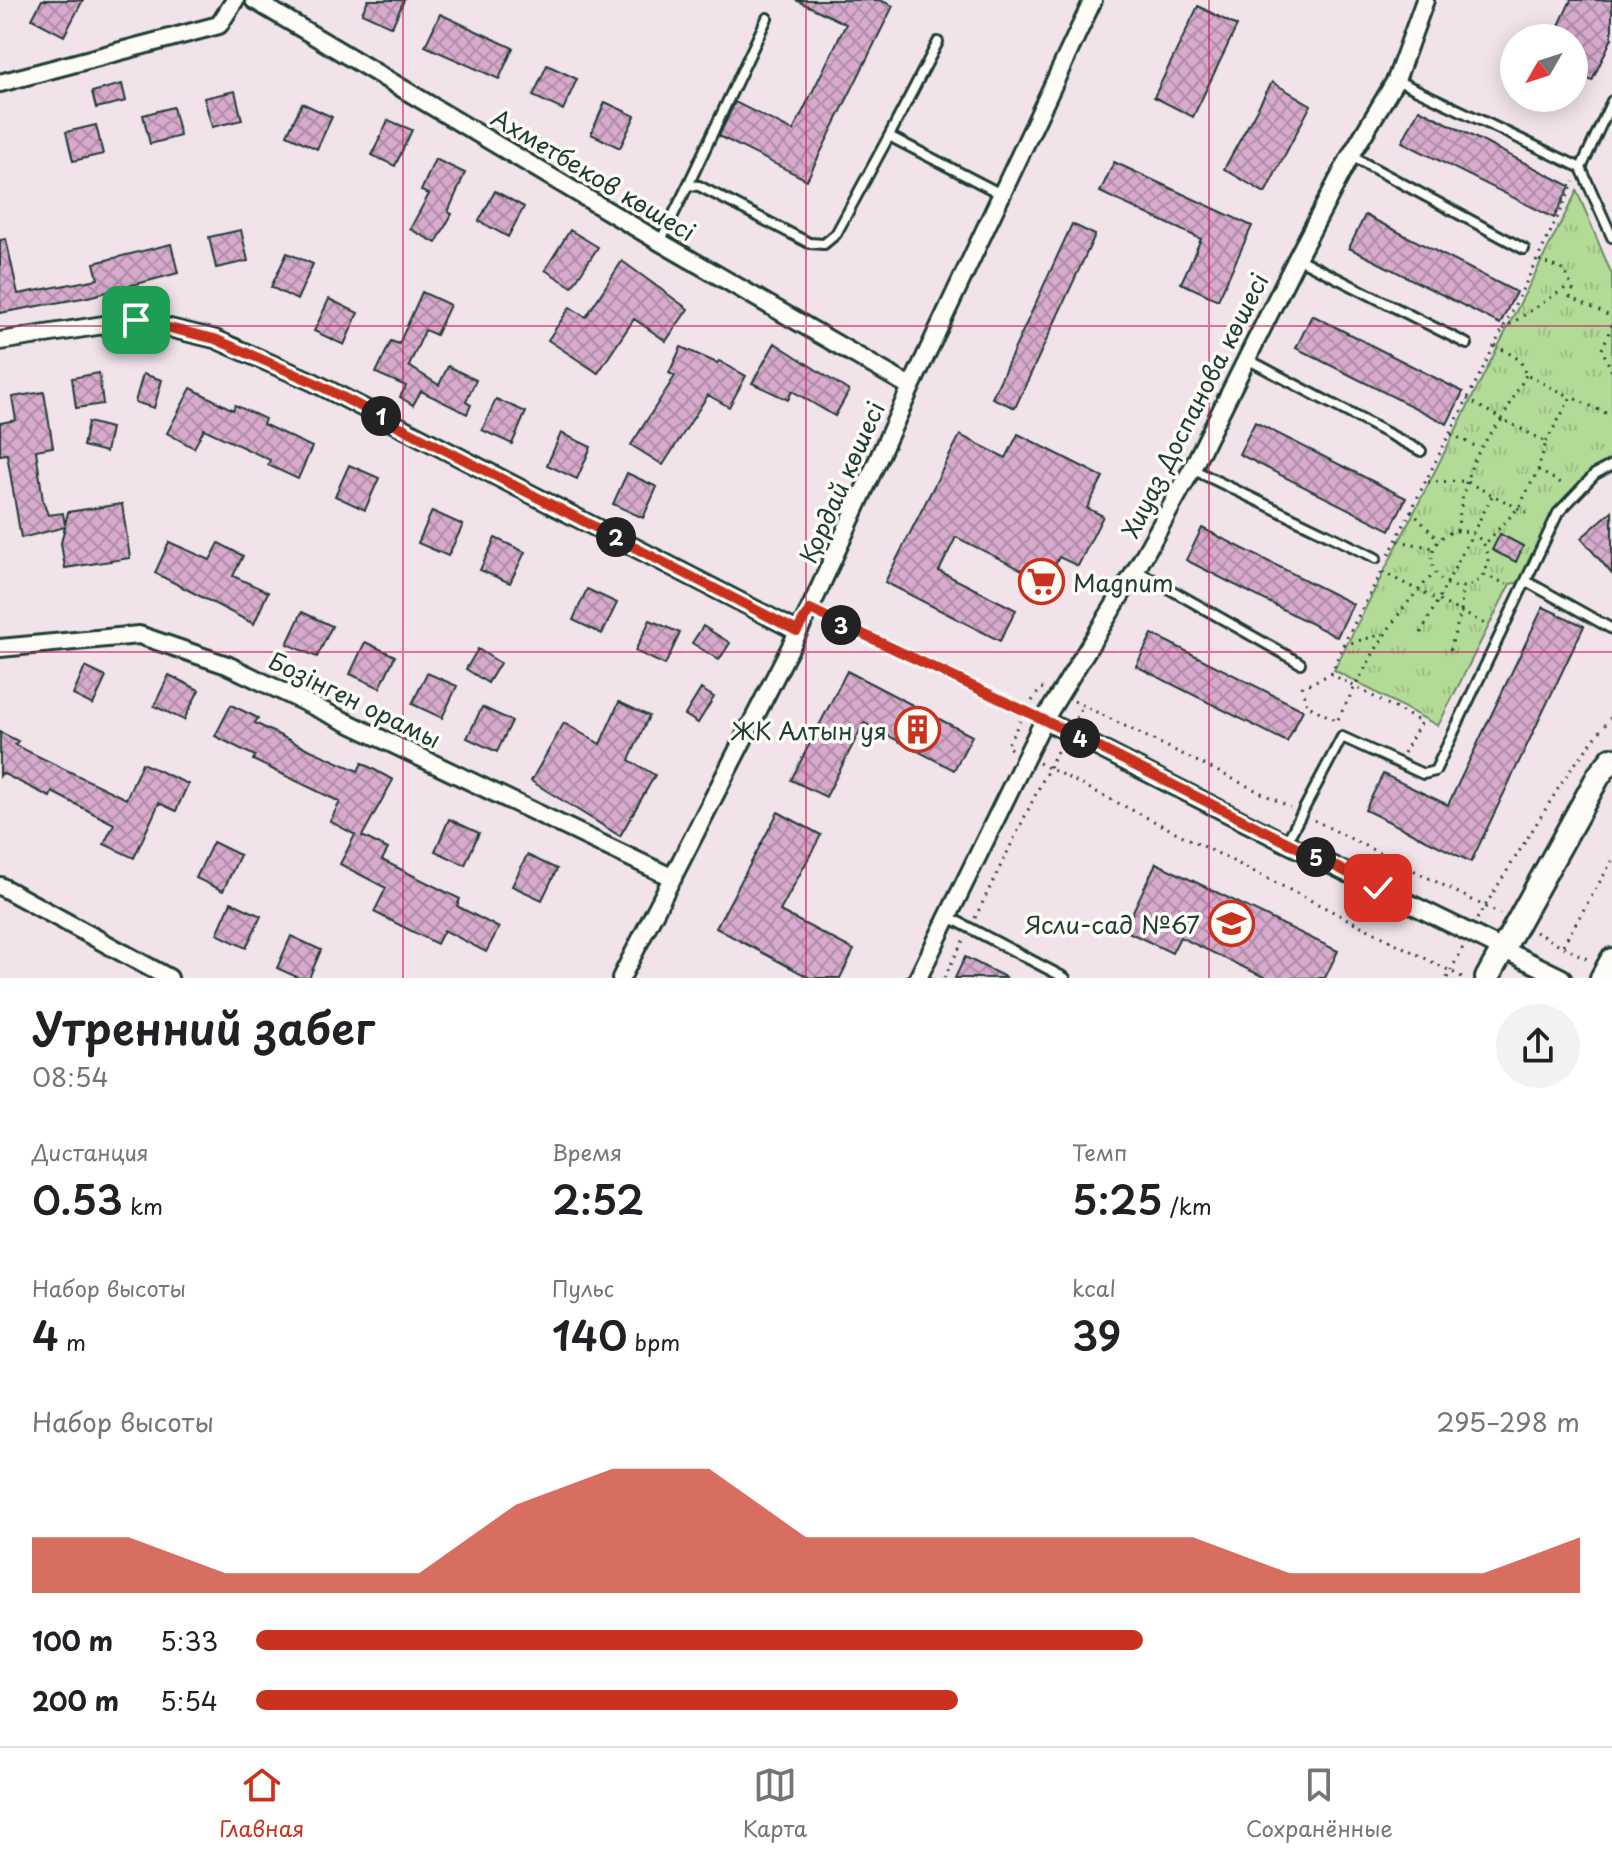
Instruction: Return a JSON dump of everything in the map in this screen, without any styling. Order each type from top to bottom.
[{"type":"street","points":[[0,83],[219,25],[235,0]]},
{"type":"street","name":"Ахметбеков көшесі","points":[[254,0],[660,242],[911,387]]},
{"type":"street","name":"Қордай көшесі","points":[[621,978],[810,609],[1093,0]]},
{"type":"street","name":"Хиуаз Доспанова көшесі","points":[[918,978],[1044,720],[1136,570],[1192,469],[1351,155],[1396,80],[1425,0]]},
{"type":"street","points":[[0,341],[136,320],[215,339],[313,382],[797,631]]},
{"type":"street","name":"Бозінген орамы","points":[[0,648],[139,635],[213,660],[673,878]]},
{"type":"street","points":[[1044,720],[1562,978]]},
{"type":"street","points":[[1487,978],[1599,775],[1612,759]]},
{"type":"street","points":[[0,886],[169,978]]},
{"type":"lane","points":[[660,242],[767,18]]},
{"type":"lane","points":[[688,185],[699,186],[809,243],[824,244],[836,234],[938,42]]},
{"type":"lane","points":[[1396,80],[1581,168],[1612,237]]},
{"type":"lane","points":[[1581,168],[1612,101]]},
{"type":"lane","points":[[889,136],[1001,194]]},
{"type":"lane","points":[[1351,155],[1524,249]]},
{"type":"lane","points":[[1297,258],[1467,344]]},
{"type":"lane","points":[[1246,358],[1421,451]]},
{"type":"lane","points":[[1286,843],[1342,737],[1423,774],[1435,771],[1558,513],[1595,474],[1612,465]]},
{"type":"lane","points":[[1192,469],[1376,558]]},
{"type":"lane","points":[[1136,570],[1300,663]]},
{"type":"lane","points":[[1526,581],[1612,629]]},
{"type":"lane","points":[[810,609],[1044,720]]},
{"type":"lane","points":[[947,916],[1065,978]]},
{"type":"path","points":[[1435,573],[1418,589],[1383,634],[1337,721],[1307,705],[1302,687],[1331,674],[1539,260],[1581,168]]},
{"type":"path","points":[[1539,260],[1565,271],[1573,290],[1570,297],[1612,317]]},
{"type":"path","points":[[1501,331],[1570,285]]},
{"type":"path","points":[[1612,325],[1602,349],[1612,372]]},
{"type":"path","points":[[1495,345],[1520,360],[1526,375],[1612,416]]},
{"type":"path","points":[[1457,531],[1465,481],[1479,448],[1502,419],[1526,375]]},
{"type":"path","points":[[1484,545],[1519,507],[1538,470],[1546,442],[1571,397]]},
{"type":"path","points":[[1467,399],[1546,442]]},
{"type":"path","points":[[1451,434],[1479,448]]},
{"type":"path","points":[[1538,470],[1561,483]]},
{"type":"path","points":[[1426,482],[1465,481],[1528,513]]},
{"type":"path","points":[[1421,633],[1492,496]]},
{"type":"path","points":[[1411,511],[1439,540]]},
{"type":"path","points":[[1457,531],[1473,534],[1484,545],[1488,559],[1483,574],[1476,582],[1462,587],[1447,584],[1435,573],[1432,564],[1434,548],[1439,540],[1457,531]]},
{"type":"path","points":[[1396,541],[1434,548]]},
{"type":"path","points":[[1381,571],[1485,624]]},
{"type":"path","points":[[1483,574],[1507,584]]},
{"type":"path","points":[[1450,650],[1461,612],[1462,587]]},
{"type":"path","points":[[1343,645],[1383,634]]},
{"type":"path","points":[[1331,674],[1421,722],[1398,763]]},
{"type":"path","points":[[1060,694],[1302,813],[1607,970]]},
{"type":"path","points":[[944,978],[1048,767],[1083,705]]},
{"type":"path","points":[[1483,906],[1568,773],[1612,716]]},
{"type":"path","points":[[1026,757],[1464,978]]},
{"type":"path","points":[[1563,945],[1612,861]]},
{"type":"green space","points":[[1577,191],[1612,275],[1612,465],[1575,487],[1526,581],[1510,584],[1438,726],[1334,670]]},
{"type":"building","points":[[42,0],[83,0],[64,36],[32,19]]},
{"type":"building","points":[[368,0],[404,0],[392,27],[362,13]]},
{"type":"building","points":[[796,0],[880,0],[893,6],[807,180],[719,136],[735,102],[793,131],[846,24]]},
{"type":"building","points":[[1571,0],[1612,0],[1612,38],[1592,81],[1588,79],[1588,24],[1560,24]]},
{"type":"building","points":[[1198,6],[1237,26],[1193,117],[1154,97]]},
{"type":"building","points":[[440,14],[513,48],[499,79],[425,46]]},
{"type":"building","points":[[547,65],[577,79],[563,110],[533,96]]},
{"type":"building","points":[[1272,82],[1311,105],[1265,193],[1224,169]]},
{"type":"building","points":[[122,84],[126,101],[96,108],[92,92]]},
{"type":"building","points":[[235,91],[242,120],[212,127],[204,98]]},
{"type":"building","points":[[605,102],[635,116],[620,148],[591,134]]},
{"type":"building","points":[[302,103],[332,117],[317,149],[287,135]]},
{"type":"building","points":[[173,107],[180,136],[150,144],[143,115]]},
{"type":"building","points":[[1419,109],[1570,186],[1554,218],[1402,142]]},
{"type":"building","points":[[388,120],[412,130],[395,166],[372,155]]},
{"type":"building","points":[[96,125],[103,154],[73,161],[66,132]]},
{"type":"building","points":[[435,159],[465,173],[448,212],[452,214],[436,243],[410,229],[429,194],[421,191]]},
{"type":"building","points":[[1114,162],[1252,226],[1218,300],[1181,283],[1201,239],[1100,192]]},
{"type":"building","points":[[495,191],[524,207],[508,237],[479,221]]},
{"type":"building","points":[[1365,215],[1516,292],[1500,324],[1349,248]]},
{"type":"building","points":[[1072,224],[1095,235],[1015,408],[992,398]]},
{"type":"building","points":[[241,230],[248,261],[216,268],[209,237]]},
{"type":"building","points":[[570,230],[598,247],[572,287],[545,270]]},
{"type":"building","points":[[6,239],[18,294],[98,279],[94,263],[171,244],[178,273],[88,297],[0,313],[0,240]]},
{"type":"building","points":[[287,253],[313,264],[297,300],[271,287]]},
{"type":"building","points":[[622,261],[688,309],[666,341],[634,319],[598,373],[548,340],[570,307],[586,317]]},
{"type":"building","points":[[422,292],[450,305],[436,335],[425,330],[409,366],[439,385],[448,366],[476,380],[466,402],[471,405],[467,414],[421,391],[413,405],[400,397],[406,386],[376,373],[391,341],[399,344]]},
{"type":"building","points":[[329,299],[358,313],[344,345],[314,331]]},
{"type":"building","points":[[1312,315],[1463,392],[1447,424],[1296,348]]},
{"type":"building","points":[[775,343],[849,391],[835,416],[792,391],[788,400],[752,383]]},
{"type":"building","points":[[681,347],[717,363],[719,361],[746,376],[729,407],[708,395],[663,465],[631,445],[675,376],[669,373]]},
{"type":"building","points":[[99,373],[103,404],[76,408],[72,378]]},
{"type":"building","points":[[143,374],[162,380],[154,408],[135,402]]},
{"type":"building","points":[[191,388],[233,410],[235,405],[265,419],[263,424],[312,447],[298,479],[268,465],[270,460],[204,429],[194,448],[167,433]]},
{"type":"building","points":[[44,392],[53,447],[36,450],[48,515],[63,513],[65,525],[68,512],[122,504],[130,558],[65,568],[61,543],[65,527],[21,538],[7,454],[0,455],[0,423],[16,420],[12,397]]},
{"type":"building","points":[[496,399],[526,412],[512,444],[482,430]]},
{"type":"building","points":[[88,422],[111,428],[106,452],[83,446]]},
{"type":"building","points":[[1255,422],[1406,498],[1390,530],[1239,454]]},
{"type":"building","points":[[561,433],[591,447],[577,479],[547,465]]},
{"type":"building","points":[[1018,434],[1103,477],[1087,508],[1103,516],[1078,566],[1059,557],[1046,582],[956,537],[939,571],[1016,610],[1000,641],[885,582],[960,435],[1006,458]]},
{"type":"building","points":[[349,465],[379,478],[365,510],[335,496]]},
{"type":"building","points":[[627,473],[657,487],[643,518],[613,504]]},
{"type":"building","points":[[432,511],[463,525],[448,556],[418,543]]},
{"type":"building","points":[[1612,511],[1612,574],[1581,538]]},
{"type":"building","points":[[1202,528],[1353,604],[1337,637],[1186,560]]},
{"type":"building","points":[[1500,534],[1523,546],[1516,562],[1492,550]]},
{"type":"building","points":[[495,538],[525,552],[510,583],[480,570]]},
{"type":"building","points":[[169,542],[210,560],[219,543],[243,556],[233,576],[268,592],[254,624],[155,573]]},
{"type":"building","points":[[587,589],[617,603],[602,634],[573,620]]},
{"type":"building","points":[[1543,607],[1584,626],[1471,862],[1365,810],[1383,774],[1448,805]]},
{"type":"building","points":[[302,612],[332,626],[317,657],[287,644]]},
{"type":"building","points":[[650,620],[680,633],[665,665],[635,651]]},
{"type":"building","points":[[703,626],[730,643],[719,660],[692,643]]},
{"type":"building","points":[[1152,634],[1303,710],[1287,742],[1136,666]]},
{"type":"building","points":[[365,642],[395,656],[380,688],[350,674]]},
{"type":"building","points":[[478,649],[500,663],[488,683],[466,669]]},
{"type":"building","points":[[85,667],[106,677],[93,705],[73,695]]},
{"type":"building","name":"ЖК Алтын уя","points":[[847,671],[972,736],[954,770],[864,723],[826,797],[791,780]]},
{"type":"building","points":[[427,673],[457,686],[442,718],[412,704]]},
{"type":"building","points":[[169,675],[199,690],[184,720],[154,706]]},
{"type":"building","points":[[701,689],[714,697],[698,723],[685,715]]},
{"type":"building","points":[[619,702],[649,716],[629,760],[655,775],[620,836],[531,781],[564,723],[600,744]]},
{"type":"building","points":[[231,705],[258,718],[255,723],[297,744],[358,771],[362,763],[393,780],[362,836],[388,849],[382,860],[460,899],[457,906],[499,928],[486,952],[444,930],[437,944],[374,912],[386,888],[340,864],[355,835],[330,821],[340,802],[253,760],[255,756],[215,736]]},
{"type":"building","points":[[482,707],[512,721],[497,752],[467,738]]},
{"type":"building","points":[[0,732],[18,741],[15,745],[126,799],[142,763],[188,784],[176,811],[159,803],[134,858],[104,844],[114,824],[52,792],[50,797],[2,773],[0,776]]},
{"type":"building","points":[[778,812],[821,835],[780,911],[854,950],[840,978],[810,978],[716,928]]},
{"type":"building","points":[[449,819],[479,833],[465,865],[435,851]]},
{"type":"building","points":[[213,842],[240,855],[223,891],[196,878]]},
{"type":"building","points":[[527,855],[557,869],[542,900],[512,886]]},
{"type":"building","points":[[1156,863],[1338,951],[1325,978],[1266,978],[1180,937],[1172,953],[1124,930]]},
{"type":"building","points":[[231,902],[261,916],[246,948],[217,934]]},
{"type":"building","points":[[291,936],[321,950],[309,978],[299,978],[277,968]]},
{"type":"building","points":[[965,957],[1007,978],[955,978]]},
{"type":"place","name":"Magnum","points":[[1042,582]]},
{"type":"place","name":"ЖК Алтын уя","points":[[918,730]]},
{"type":"place","name":"Ясли-сад №67","points":[[1231,924]]},
{"type":"route","points":[[136,320],[215,339],[313,382],[797,631],[810,609],[1044,720],[1378,888]]}]
